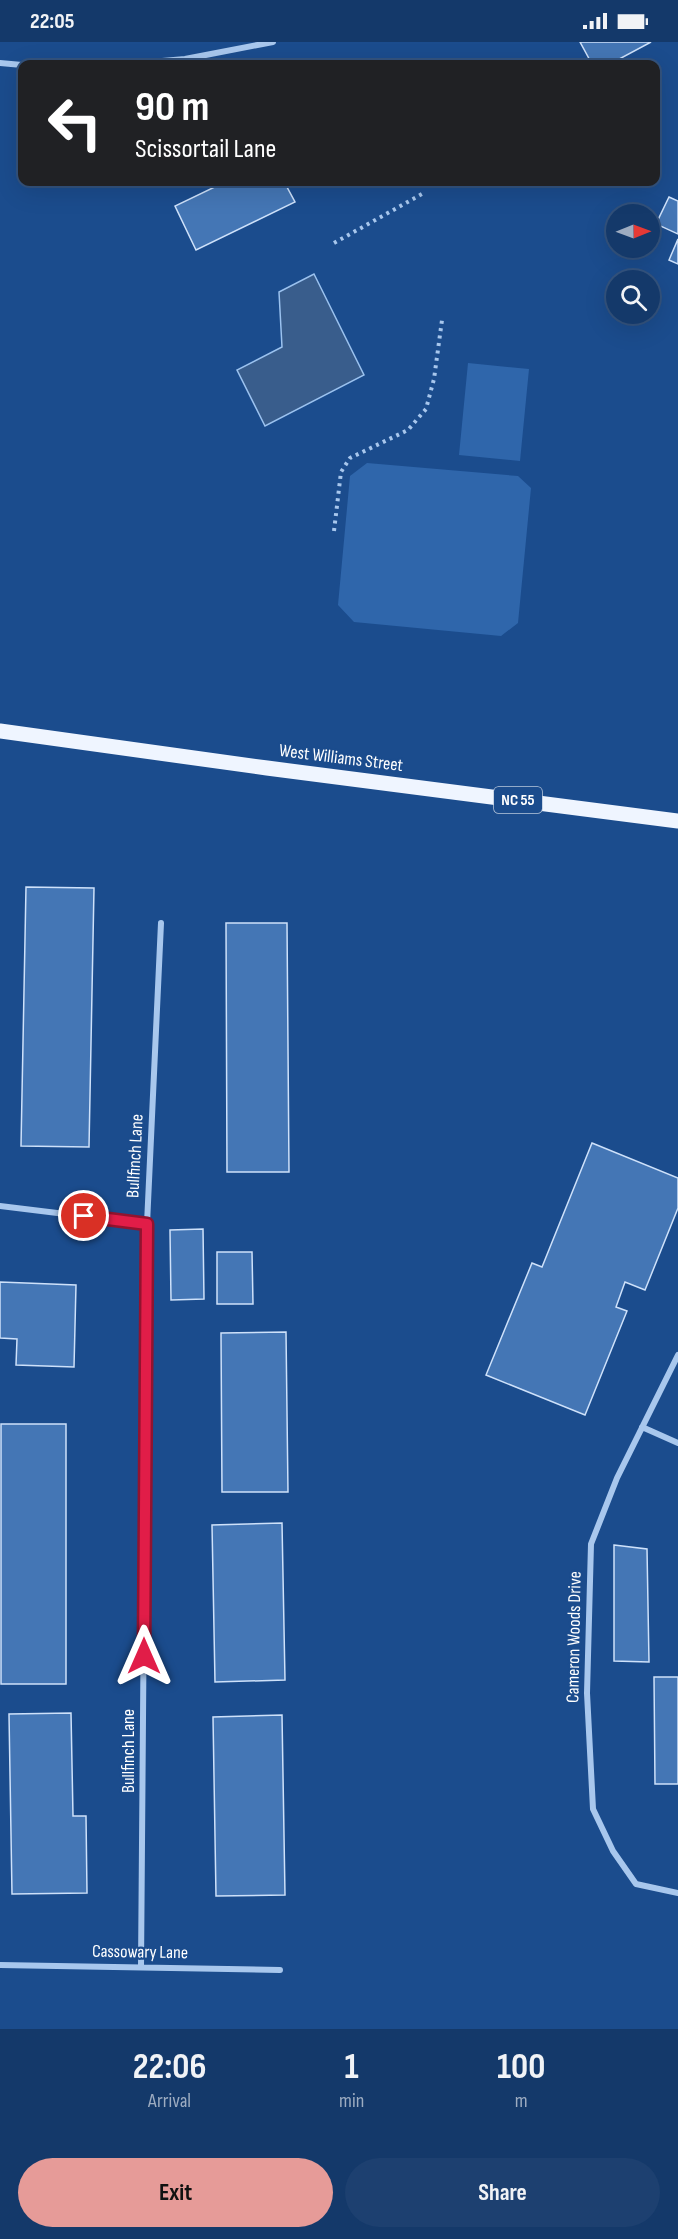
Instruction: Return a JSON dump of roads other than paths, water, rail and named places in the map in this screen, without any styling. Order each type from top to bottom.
[{"type":"main road","name":"West Williams Street","points":[[0,731],[277,770],[678,821]]},
{"type":"street","points":[[174,60],[273,42]]},
{"type":"street","points":[[0,63],[18,64]]},
{"type":"street","name":"Bullfinch Lane","points":[[141,1967],[147,1224],[161,923]]},
{"type":"street","points":[[0,1206],[147,1224]]},
{"type":"street","name":"Cameron Woods Drive","points":[[678,1355],[617,1478],[591,1544],[587,1693],[592,1809],[613,1851],[636,1884],[678,1893]]},
{"type":"street","points":[[642,1427],[678,1443]]},
{"type":"street","name":"Cassowary Lane","points":[[0,1965],[280,1970]]}]
